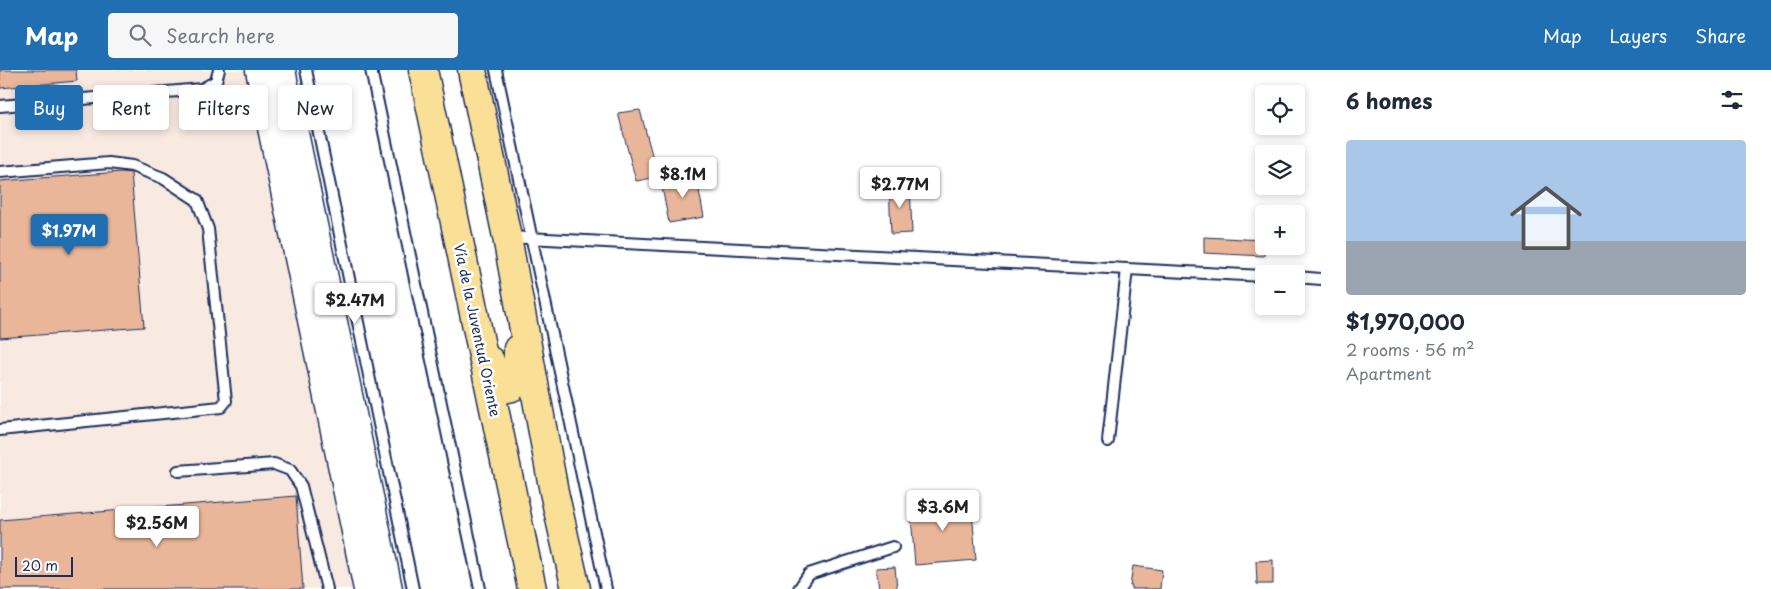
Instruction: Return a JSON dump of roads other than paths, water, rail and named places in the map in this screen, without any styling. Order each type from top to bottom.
[{"type":"highway","name":"Vía de la Juventud Oriente","points":[[423,70],[532,589]]},
{"type":"highway","points":[[472,70],[519,237],[521,311],[518,338],[518,380],[509,388],[503,388],[497,382],[476,322]]},
{"type":"highway","points":[[521,311],[554,492],[576,589]]},
{"type":"highway","points":[[514,502],[517,484],[506,423],[510,416],[517,414],[527,415],[531,422],[547,477],[554,492]]},
{"type":"main road","points":[[260,70],[368,589]]},
{"type":"main road","points":[[281,70],[388,589]]},
{"type":"lane","points":[[0,106],[202,89],[216,81],[219,70]]},
{"type":"lane","points":[[306,70],[413,589]]},
{"type":"lane","points":[[371,70],[480,589]]},
{"type":"lane","points":[[496,70],[519,237],[606,589]]},
{"type":"lane","points":[[0,172],[109,163],[132,166],[163,178],[197,200],[208,229],[226,401],[221,407],[0,430]]},
{"type":"lane","points":[[519,237],[1255,276]]},
{"type":"lane","points":[[1108,441],[1128,269]]},
{"type":"lane","points":[[1305,278],[1321,279]]},
{"type":"lane","points":[[178,471],[274,464],[290,470],[301,486],[328,589]]},
{"type":"lane","points":[[799,589],[809,574],[893,547]]}]
